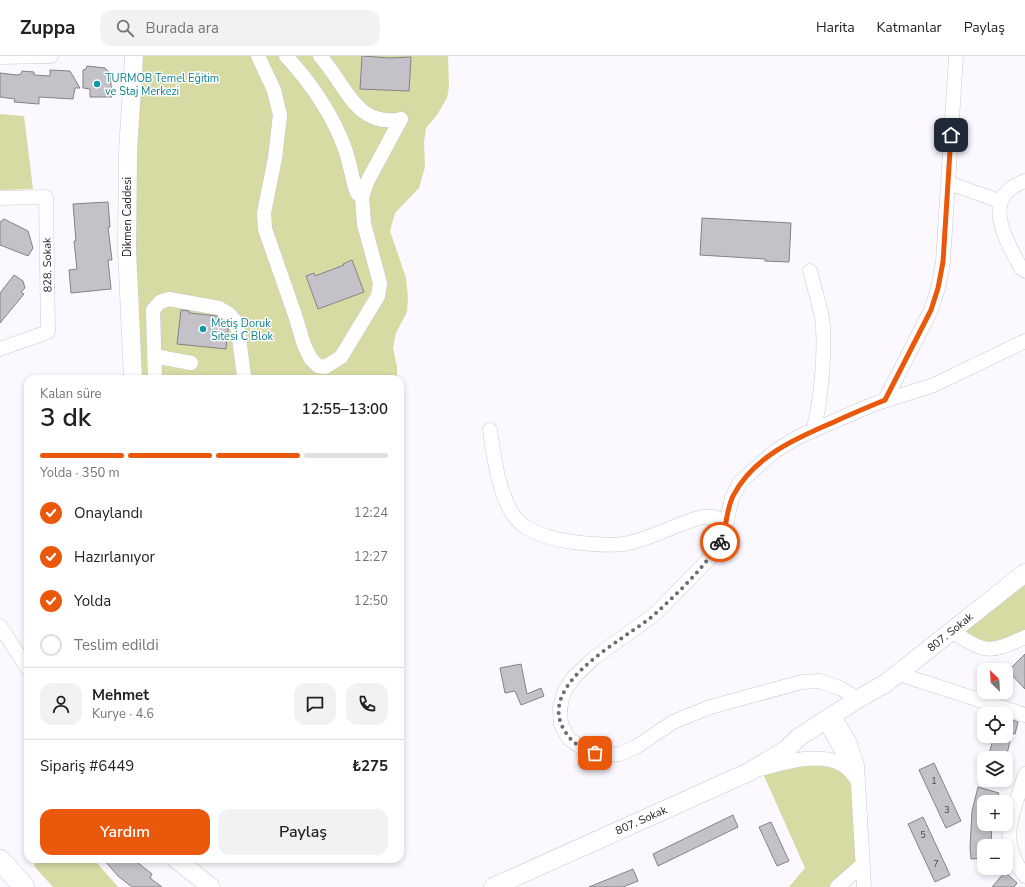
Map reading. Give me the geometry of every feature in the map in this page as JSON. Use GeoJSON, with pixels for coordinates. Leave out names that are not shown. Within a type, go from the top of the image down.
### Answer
{"type":"FeatureCollection","features":[{"type":"Feature","properties":{"kind":"highway"},"geometry":{"type":"LineString","coordinates":[[0,860],[23,883]]}},
{"type":"Feature","properties":{"kind":"main road","name":"Dikmen Caddesi"},"geometry":{"type":"LineString","coordinates":[[133,375],[127,250],[128,151],[134,56]]}},
{"type":"Feature","properties":{"kind":"main road","name":"807. Sokak"},"geometry":{"type":"LineString","coordinates":[[493,887],[749,772],[787,749],[805,745],[858,699],[875,691],[899,674],[1025,573]]}},
{"type":"Feature","properties":{"kind":"main road","name":"807. Sokak"},"geometry":{"type":"LineString","coordinates":[[831,722],[864,706],[875,691]]}},
{"type":"Feature","properties":{"kind":"main road"},"geometry":{"type":"LineString","coordinates":[[181,863],[211,887]]}},
{"type":"Feature","properties":{"kind":"street"},"geometry":{"type":"LineString","coordinates":[[0,57],[51,56]]}},
{"type":"Feature","properties":{"kind":"street"},"geometry":{"type":"LineString","coordinates":[[258,56],[274,90],[280,115],[275,158],[264,213],[265,229],[295,315],[304,346],[311,359],[318,366],[325,367],[333,364],[341,357],[378,296],[380,282],[364,224],[362,197],[367,182],[401,119],[379,120],[364,113],[320,56]]}},
{"type":"Feature","properties":{"kind":"street"},"geometry":{"type":"LineString","coordinates":[[286,56],[310,85],[334,122],[346,151],[356,191],[362,197]]}},
{"type":"Feature","properties":{"kind":"street"},"geometry":{"type":"LineString","coordinates":[[885,400],[931,310],[938,288],[943,262],[956,56]]}},
{"type":"Feature","properties":{"kind":"street"},"geometry":{"type":"LineString","coordinates":[[1025,181],[1014,184],[1005,192],[1000,201],[1000,216],[1005,235],[1021,268],[1025,272]]}},
{"type":"Feature","properties":{"kind":"street"},"geometry":{"type":"LineString","coordinates":[[948,183],[1000,201]]}},
{"type":"Feature","properties":{"kind":"street","name":"828. Sokak"},"geometry":{"type":"LineString","coordinates":[[0,198],[46,198],[48,332],[0,349]]}},
{"type":"Feature","properties":{"kind":"street"},"geometry":{"type":"LineString","coordinates":[[810,270],[822,319],[819,410],[813,430]]}},
{"type":"Feature","properties":{"kind":"street"},"geometry":{"type":"LineString","coordinates":[[155,375],[153,310],[160,302],[169,300],[219,308],[230,314],[237,325],[244,375]]}},
{"type":"Feature","properties":{"kind":"street"},"geometry":{"type":"LineString","coordinates":[[858,699],[840,688],[819,681],[802,682],[710,707],[673,722],[636,747],[620,754],[603,756],[587,751],[569,739],[561,724],[560,708],[564,692],[574,677],[594,658],[654,615],[684,587],[709,560],[723,538],[732,498],[740,482],[775,451],[800,436],[885,400],[934,386],[1025,341]]}},
{"type":"Feature","properties":{"kind":"street"},"geometry":{"type":"LineString","coordinates":[[154,356],[191,363]]}},
{"type":"Feature","properties":{"kind":"street"},"geometry":{"type":"LineString","coordinates":[[490,430],[495,462],[509,505],[516,517],[524,526],[544,535],[561,541],[592,545],[624,544],[702,517],[714,517],[727,522]]}},
{"type":"Feature","properties":{"kind":"street"},"geometry":{"type":"LineString","coordinates":[[0,626],[24,663]]}},
{"type":"Feature","properties":{"kind":"street"},"geometry":{"type":"LineString","coordinates":[[952,631],[977,647],[985,649],[1007,646],[1025,637]]}},
{"type":"Feature","properties":{"kind":"street"},"geometry":{"type":"LineString","coordinates":[[899,674],[1025,715]]}},
{"type":"Feature","properties":{"kind":"street"},"geometry":{"type":"LineString","coordinates":[[831,722],[857,780],[864,887]]}},
{"type":"Feature","properties":{"kind":"street"},"geometry":{"type":"LineString","coordinates":[[749,772],[798,761],[826,760],[842,765],[850,770],[857,780]]}},
{"type":"Feature","properties":{"kind":"street"},"geometry":{"type":"LineString","coordinates":[[1025,774],[1008,834],[1013,858],[1025,876]]}},
{"type":"Feature","properties":{"kind":"street"},"geometry":{"type":"LineString","coordinates":[[837,887],[862,865]]}},
{"type":"Feature","properties":{"kind":"green space"},"geometry":{"type":"Polygon","coordinates":[[[134,56],[448,56],[449,87],[447,98],[437,115],[426,128],[424,142],[425,167],[419,188],[395,213],[390,231],[406,278],[408,297],[407,312],[396,333],[393,348],[397,375],[133,375],[134,56]]]}},
{"type":"Feature","properties":{"kind":"green space"},"geometry":{"type":"Polygon","coordinates":[[[0,114],[24,116],[33,189],[0,190],[0,114]]]}},
{"type":"Feature","properties":{"kind":"green space"},"geometry":{"type":"Polygon","coordinates":[[[1025,573],[1025,637],[995,649],[952,631],[1025,573]]]}},
{"type":"Feature","properties":{"kind":"green space"},"geometry":{"type":"Polygon","coordinates":[[[798,761],[850,770],[862,865],[837,887],[789,887],[805,868],[761,769],[798,761]]]}},
{"type":"Feature","properties":{"kind":"green space"},"geometry":{"type":"Polygon","coordinates":[[[35,863],[97,863],[118,887],[53,887],[34,866],[35,863]]]}},
{"type":"Feature","properties":{"kind":"building"},"geometry":{"type":"Polygon","coordinates":[[[362,56],[390,58],[411,57],[409,91],[360,89],[362,56]]]}},
{"type":"Feature","properties":{"kind":"building","name":"TURMOB Temel Eğitim ve Staj Merkezi"},"geometry":{"type":"Polygon","coordinates":[[[87,66],[105,68],[110,73],[112,97],[90,97],[90,89],[83,88],[83,70],[86,69],[87,66]]]}},
{"type":"Feature","properties":{"kind":"building"},"geometry":{"type":"Polygon","coordinates":[[[50,70],[70,71],[80,88],[75,88],[73,99],[39,97],[39,104],[14,102],[15,99],[0,97],[0,73],[17,75],[21,74],[22,71],[34,72],[34,75],[50,76],[50,70]]]}},
{"type":"Feature","properties":{"kind":"building"},"geometry":{"type":"Polygon","coordinates":[[[108,202],[110,227],[108,227],[112,260],[108,260],[111,289],[71,293],[69,270],[77,269],[74,241],[76,241],[73,204],[108,202]]]}},
{"type":"Feature","properties":{"kind":"building"},"geometry":{"type":"Polygon","coordinates":[[[702,218],[791,223],[789,262],[700,255],[702,218]]]}},
{"type":"Feature","properties":{"kind":"building"},"geometry":{"type":"Polygon","coordinates":[[[4,219],[28,231],[33,248],[28,256],[0,245],[0,222],[4,219]]]}},
{"type":"Feature","properties":{"kind":"building"},"geometry":{"type":"Polygon","coordinates":[[[352,260],[364,292],[318,309],[306,276],[314,273],[315,276],[344,265],[343,264],[352,260]]]}},
{"type":"Feature","properties":{"kind":"building"},"geometry":{"type":"Polygon","coordinates":[[[14,275],[23,281],[25,288],[21,292],[24,294],[0,323],[0,293],[14,275]]]}},
{"type":"Feature","properties":{"kind":"building","name":"Metiş Doruk Sitesi C Blok"},"geometry":{"type":"Polygon","coordinates":[[[181,310],[189,311],[189,313],[217,316],[223,321],[228,328],[226,349],[177,344],[181,310]]]}},
{"type":"Feature","properties":{"kind":"building"},"geometry":{"type":"Polygon","coordinates":[[[1025,654],[1025,689],[1013,676],[1013,666],[1025,654]]]}},
{"type":"Feature","properties":{"kind":"building"},"geometry":{"type":"Polygon","coordinates":[[[521,664],[527,694],[541,688],[544,696],[521,705],[515,691],[505,693],[500,668],[521,664]]]}},
{"type":"Feature","properties":{"kind":"building"},"geometry":{"type":"Polygon","coordinates":[[[1013,720],[1018,722],[1015,734],[1013,733],[1013,720]]]}},
{"type":"Feature","properties":{"kind":"building"},"geometry":{"type":"Polygon","coordinates":[[[992,743],[1010,743],[1008,751],[990,751],[992,743]]]}},
{"type":"Feature","properties":{"kind":"building"},"geometry":{"type":"Polygon","coordinates":[[[934,763],[961,821],[946,828],[919,770],[934,763]]]}},
{"type":"Feature","properties":{"kind":"building"},"geometry":{"type":"Polygon","coordinates":[[[978,787],[999,793],[998,795],[977,795],[977,831],[992,831],[991,839],[977,839],[977,859],[971,859],[970,848],[972,811],[978,787]]]}},
{"type":"Feature","properties":{"kind":"building"},"geometry":{"type":"Polygon","coordinates":[[[733,815],[738,827],[658,866],[653,854],[733,815]]]}},
{"type":"Feature","properties":{"kind":"building"},"geometry":{"type":"Polygon","coordinates":[[[923,817],[950,875],[935,882],[908,824],[923,817]]]}},
{"type":"Feature","properties":{"kind":"building"},"geometry":{"type":"Polygon","coordinates":[[[771,822],[789,861],[777,866],[759,827],[771,822]]]}},
{"type":"Feature","properties":{"kind":"building"},"geometry":{"type":"Polygon","coordinates":[[[107,863],[138,863],[152,874],[150,878],[162,887],[132,887],[118,876],[107,863]]]}},
{"type":"Feature","properties":{"kind":"building"},"geometry":{"type":"Polygon","coordinates":[[[633,869],[638,881],[623,887],[589,887],[633,869]]]}},
{"type":"Feature","properties":{"kind":"building"},"geometry":{"type":"Polygon","coordinates":[[[1002,875],[1008,875],[1017,883],[1014,887],[992,887],[1002,875]]]}},
{"type":"Feature","properties":{"kind":"way so far"},"geometry":{"type":"LineString","coordinates":[[595,753],[587,751],[569,739],[561,724],[560,708],[564,692],[574,677],[594,658],[627,636],[654,615],[684,587],[709,560],[720,542]]}},
{"type":"Feature","properties":{"kind":"place","name":"TURMOB Temel Eğitim ve Staj Merkezi"},"geometry":{"type":"Point","coordinates":[97,84]}},
{"type":"Feature","properties":{"kind":"place","name":"Metiş Doruk Sitesi C Blok"},"geometry":{"type":"Point","coordinates":[203,329]}},
{"type":"Feature","properties":{"kind":"route"},"geometry":{"type":"LineString","coordinates":[[720,542],[723,538],[732,498],[740,482],[756,467],[775,451],[800,436],[885,400],[931,310],[938,288],[943,262],[951,135]]}}]}
